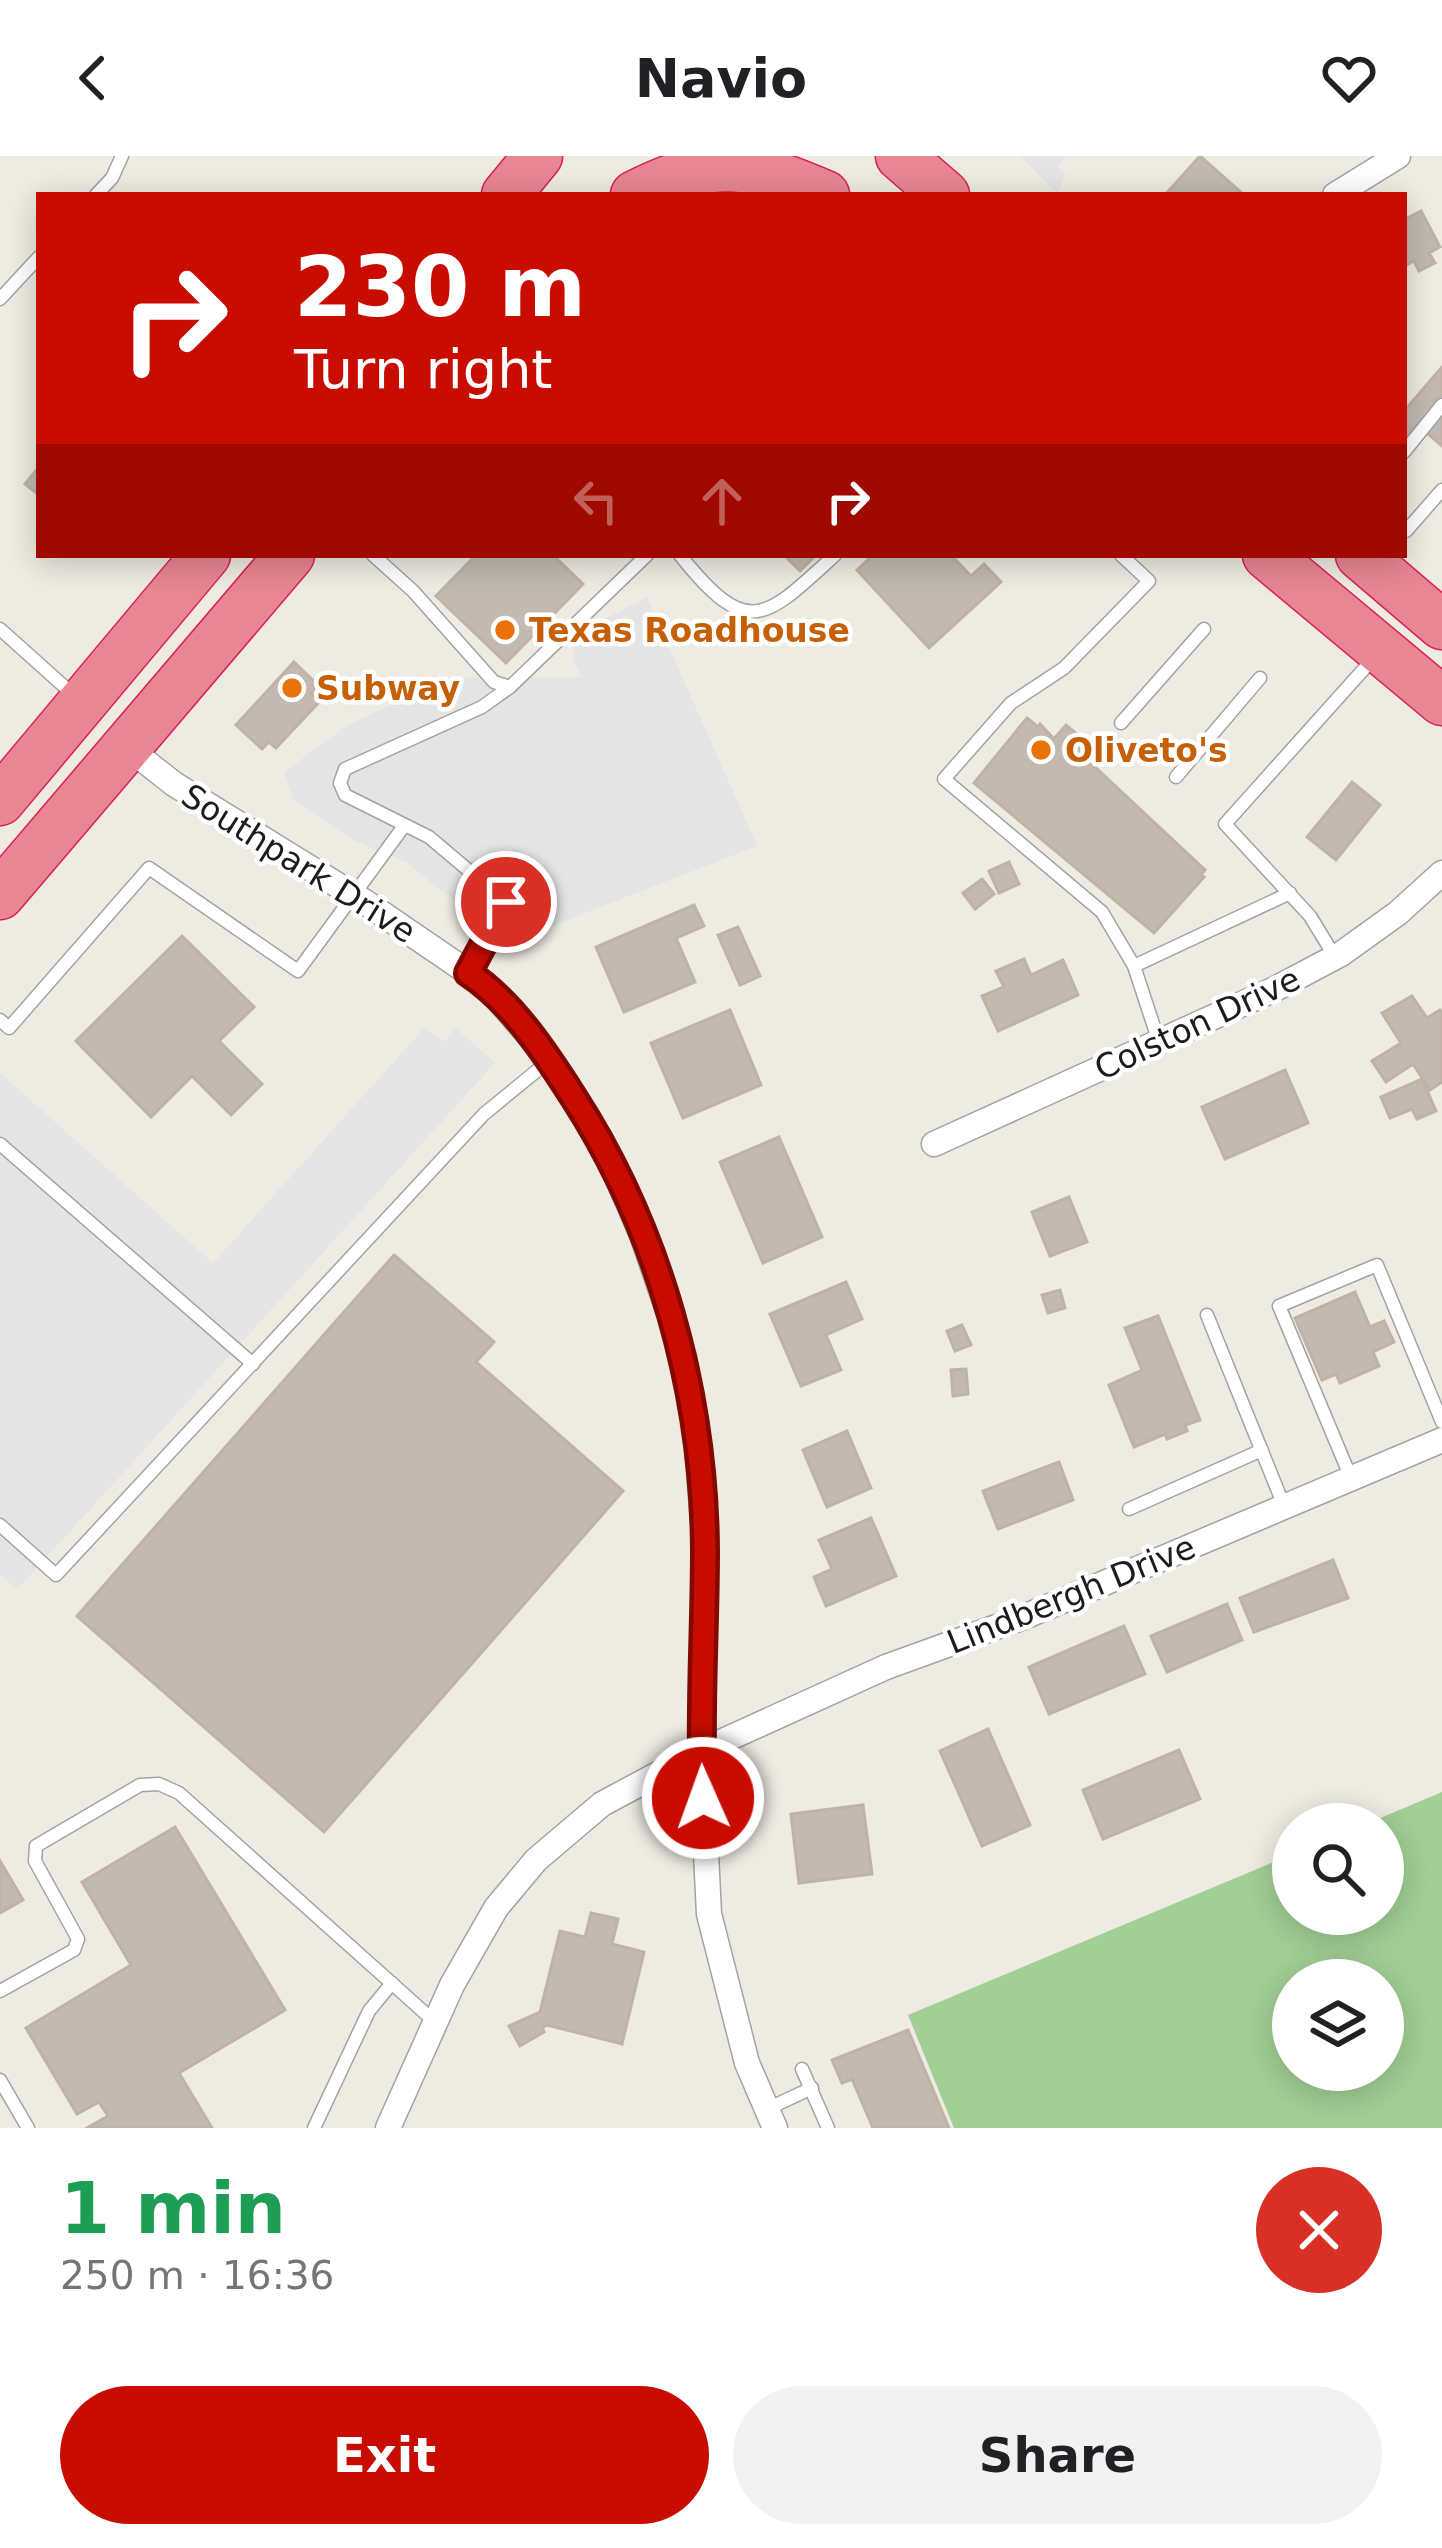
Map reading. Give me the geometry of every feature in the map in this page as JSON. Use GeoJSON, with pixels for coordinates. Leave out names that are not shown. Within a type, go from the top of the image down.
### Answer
{"type":"FeatureCollection","features":[{"type":"Feature","properties":{"kind":"highway"},"geometry":{"type":"LineString","coordinates":[[603,192],[633,156]]}},
{"type":"Feature","properties":{"kind":"highway"},"geometry":{"type":"LineString","coordinates":[[786,156],[826,192]]}},
{"type":"Feature","properties":{"kind":"highway"},"geometry":{"type":"LineString","coordinates":[[904,158],[942,192]]}},
{"type":"Feature","properties":{"kind":"highway"},"geometry":{"type":"LineString","coordinates":[[639,192],[674,173],[706,164],[762,170],[821,192]]}},
{"type":"Feature","properties":{"kind":"highway"},"geometry":{"type":"LineString","coordinates":[[0,801],[203,558]]}},
{"type":"Feature","properties":{"kind":"highway"},"geometry":{"type":"LineString","coordinates":[[0,895],[287,558]]}},
{"type":"Feature","properties":{"kind":"highway"},"geometry":{"type":"LineString","coordinates":[[1271,558],[1442,701]]}},
{"type":"Feature","properties":{"kind":"highway"},"geometry":{"type":"LineString","coordinates":[[1364,558],[1442,625]]}},
{"type":"Feature","properties":{"kind":"street"},"geometry":{"type":"LineString","coordinates":[[1340,192],[1398,156]]}},
{"type":"Feature","properties":{"kind":"street","name":"Southpark Drive"},"geometry":{"type":"LineString","coordinates":[[127,747],[174,784],[354,894],[485,984],[550,1060],[601,1140],[642,1235],[684,1357],[705,1545],[701,1751],[709,1914],[746,2063],[771,2118]]}},
{"type":"Feature","properties":{"kind":"street","name":"Colston Drive"},"geometry":{"type":"LineString","coordinates":[[934,1144],[1335,957],[1398,913],[1442,873]]}},
{"type":"Feature","properties":{"kind":"street","name":"Lindbergh Drive"},"geometry":{"type":"LineString","coordinates":[[388,2128],[480,1932],[536,1860],[602,1804],[701,1751],[886,1667],[1024,1617],[1442,1440]]}},
{"type":"Feature","properties":{"kind":"lane"},"geometry":{"type":"LineString","coordinates":[[99,192],[122,156]]}},
{"type":"Feature","properties":{"kind":"lane"},"geometry":{"type":"LineString","coordinates":[[0,299],[36,260]]}},
{"type":"Feature","properties":{"kind":"lane"},"geometry":{"type":"LineString","coordinates":[[1407,448],[1442,405]]}},
{"type":"Feature","properties":{"kind":"lane"},"geometry":{"type":"LineString","coordinates":[[1407,530],[1442,490]]}},
{"type":"Feature","properties":{"kind":"lane"},"geometry":{"type":"LineString","coordinates":[[376,558],[494,682],[510,687]]}},
{"type":"Feature","properties":{"kind":"lane"},"geometry":{"type":"LineString","coordinates":[[468,973],[506,902],[429,837],[345,795],[340,783],[345,769],[482,707],[510,687],[644,558]]}},
{"type":"Feature","properties":{"kind":"lane"},"geometry":{"type":"LineString","coordinates":[[682,558],[736,611],[757,612],[782,603],[832,558]]}},
{"type":"Feature","properties":{"kind":"lane"},"geometry":{"type":"LineString","coordinates":[[1123,558],[1149,580],[1064,668],[1011,704],[944,779],[1102,912],[1134,966],[1159,1042]]}},
{"type":"Feature","properties":{"kind":"lane"},"geometry":{"type":"LineString","coordinates":[[0,629],[82,703]]}},
{"type":"Feature","properties":{"kind":"lane"},"geometry":{"type":"LineString","coordinates":[[1121,723],[1204,629]]}},
{"type":"Feature","properties":{"kind":"lane"},"geometry":{"type":"LineString","coordinates":[[1335,957],[1310,916],[1225,824],[1381,650]]}},
{"type":"Feature","properties":{"kind":"lane"},"geometry":{"type":"LineString","coordinates":[[1176,777],[1260,678]]}},
{"type":"Feature","properties":{"kind":"lane"},"geometry":{"type":"LineString","coordinates":[[0,1020],[9,1028],[149,868],[298,971],[404,826]]}},
{"type":"Feature","properties":{"kind":"lane"},"geometry":{"type":"LineString","coordinates":[[1134,966],[1290,893]]}},
{"type":"Feature","properties":{"kind":"lane"},"geometry":{"type":"LineString","coordinates":[[0,1525],[56,1576],[484,1114],[550,1060]]}},
{"type":"Feature","properties":{"kind":"lane"},"geometry":{"type":"LineString","coordinates":[[0,1144],[253,1364]]}},
{"type":"Feature","properties":{"kind":"lane"},"geometry":{"type":"LineString","coordinates":[[1351,1479],[1279,1306],[1377,1265],[1442,1422]]}},
{"type":"Feature","properties":{"kind":"lane"},"geometry":{"type":"LineString","coordinates":[[1207,1315],[1285,1507]]}},
{"type":"Feature","properties":{"kind":"lane"},"geometry":{"type":"LineString","coordinates":[[1129,1509],[1262,1450]]}},
{"type":"Feature","properties":{"kind":"lane"},"geometry":{"type":"LineString","coordinates":[[0,1991],[74,1950],[77,1939],[35,1861],[35,1846],[140,1785],[160,1784],[179,1793],[435,2022]]}},
{"type":"Feature","properties":{"kind":"lane"},"geometry":{"type":"LineString","coordinates":[[314,2128],[369,2012],[392,1983]]}},
{"type":"Feature","properties":{"kind":"lane"},"geometry":{"type":"LineString","coordinates":[[802,2069],[828,2128]]}},
{"type":"Feature","properties":{"kind":"lane"},"geometry":{"type":"LineString","coordinates":[[0,2080],[28,2128]]}},
{"type":"Feature","properties":{"kind":"lane"},"geometry":{"type":"LineString","coordinates":[[771,2118],[812,2088]]}},
{"type":"Feature","properties":{"kind":"green space"},"geometry":{"type":"Polygon","coordinates":[[[1442,1792],[1442,2128],[954,2128],[908,2015],[1272,1863],[1272,1935],[1404,1935],[1404,1808],[1442,1792]]]}},
{"type":"Feature","properties":{"kind":"shaded area"},"geometry":{"type":"Polygon","coordinates":[[[1021,156],[1065,156],[1058,166],[1065,174],[1055,192],[1021,156]]]}},
{"type":"Feature","properties":{"kind":"shaded area"},"geometry":{"type":"Polygon","coordinates":[[[647,597],[757,846],[547,928],[466,911],[406,862],[355,841],[294,800],[284,772],[348,725],[449,678],[581,677],[573,658],[576,634],[647,597]]]}},
{"type":"Feature","properties":{"kind":"shaded area"},"geometry":{"type":"Polygon","coordinates":[[[425,1027],[445,1042],[456,1028],[495,1063],[17,1590],[0,1574],[0,1073],[213,1263],[425,1027]]]}},
{"type":"Feature","properties":{"kind":"building"},"geometry":{"type":"Polygon","coordinates":[[[1200,156],[1241,192],[1168,192],[1200,156]]]}},
{"type":"Feature","properties":{"kind":"building"},"geometry":{"type":"Polygon","coordinates":[[[1421,211],[1440,247],[1429,253],[1435,263],[1419,271],[1414,261],[1407,264],[1407,218],[1421,211]]]}},
{"type":"Feature","properties":{"kind":"building"},"geometry":{"type":"Polygon","coordinates":[[[1442,367],[1442,395],[1437,400],[1442,405],[1442,446],[1417,424],[1407,436],[1407,408],[1442,367]]]}},
{"type":"Feature","properties":{"kind":"building"},"geometry":{"type":"Polygon","coordinates":[[[36,471],[36,493],[25,484],[36,471]]]}},
{"type":"Feature","properties":{"kind":"building","name":"Texas Roadhouse"},"geometry":{"type":"Polygon","coordinates":[[[473,558],[556,558],[583,584],[506,663],[436,596],[473,558]]]}},
{"type":"Feature","properties":{"kind":"building"},"geometry":{"type":"Polygon","coordinates":[[[787,558],[813,558],[800,571],[787,558]]]}},
{"type":"Feature","properties":{"kind":"building"},"geometry":{"type":"Polygon","coordinates":[[[870,558],[954,558],[971,576],[984,564],[1001,582],[929,648],[857,570],[870,558]]]}},
{"type":"Feature","properties":{"kind":"building"},"geometry":{"type":"Polygon","coordinates":[[[294,662],[318,685],[311,693],[320,701],[276,748],[269,742],[262,749],[236,725],[294,662]]]}},
{"type":"Feature","properties":{"kind":"building"},"geometry":{"type":"Polygon","coordinates":[[[1027,718],[1054,739],[1066,725],[1089,744],[1081,754],[1205,870],[1204,877],[1154,933],[974,783],[1027,718]]]}},
{"type":"Feature","properties":{"kind":"building"},"geometry":{"type":"Polygon","coordinates":[[[1352,782],[1380,805],[1336,860],[1307,837],[1352,782]]]}},
{"type":"Feature","properties":{"kind":"building"},"geometry":{"type":"Polygon","coordinates":[[[1009,862],[1019,884],[999,893],[989,871],[1009,862]]]}},
{"type":"Feature","properties":{"kind":"building"},"geometry":{"type":"Polygon","coordinates":[[[982,879],[994,894],[975,909],[963,893],[982,879]]]}},
{"type":"Feature","properties":{"kind":"building"},"geometry":{"type":"Polygon","coordinates":[[[694,905],[704,926],[676,938],[695,982],[624,1012],[596,947],[694,905]]]}},
{"type":"Feature","properties":{"kind":"building"},"geometry":{"type":"Polygon","coordinates":[[[738,927],[760,976],[740,985],[718,935],[738,927]]]}},
{"type":"Feature","properties":{"kind":"building"},"geometry":{"type":"Polygon","coordinates":[[[182,936],[254,1007],[219,1041],[262,1084],[231,1115],[192,1076],[151,1117],[76,1041],[182,936]]]}},
{"type":"Feature","properties":{"kind":"building"},"geometry":{"type":"Polygon","coordinates":[[[1024,959],[1031,975],[1063,960],[1078,995],[998,1031],[982,996],[1004,987],[996,971],[1024,959]]]}},
{"type":"Feature","properties":{"kind":"building"},"geometry":{"type":"Polygon","coordinates":[[[1412,996],[1427,1018],[1440,1010],[1442,1014],[1442,1082],[1430,1090],[1413,1064],[1386,1082],[1372,1061],[1401,1043],[1382,1013],[1412,996]]]}},
{"type":"Feature","properties":{"kind":"building"},"geometry":{"type":"Polygon","coordinates":[[[730,1010],[761,1085],[683,1118],[651,1043],[730,1010]]]}},
{"type":"Feature","properties":{"kind":"building"},"geometry":{"type":"Polygon","coordinates":[[[1285,1070],[1308,1123],[1225,1159],[1202,1107],[1285,1070]]]}},
{"type":"Feature","properties":{"kind":"building"},"geometry":{"type":"Polygon","coordinates":[[[1422,1079],[1436,1111],[1417,1119],[1412,1109],[1390,1118],[1381,1097],[1422,1079]]]}},
{"type":"Feature","properties":{"kind":"building"},"geometry":{"type":"Polygon","coordinates":[[[779,1137],[822,1237],[763,1263],[720,1162],[779,1137]]]}},
{"type":"Feature","properties":{"kind":"building"},"geometry":{"type":"Polygon","coordinates":[[[1069,1197],[1087,1242],[1050,1256],[1032,1212],[1069,1197]]]}},
{"type":"Feature","properties":{"kind":"building"},"geometry":{"type":"Polygon","coordinates":[[[394,1255],[494,1342],[476,1362],[623,1491],[324,1832],[77,1616],[394,1255]]]}},
{"type":"Feature","properties":{"kind":"building"},"geometry":{"type":"Polygon","coordinates":[[[846,1282],[862,1319],[826,1335],[841,1370],[801,1386],[770,1314],[846,1282]]]}},
{"type":"Feature","properties":{"kind":"building"},"geometry":{"type":"Polygon","coordinates":[[[1060,1290],[1065,1308],[1048,1313],[1042,1295],[1060,1290]]]}},
{"type":"Feature","properties":{"kind":"building"},"geometry":{"type":"Polygon","coordinates":[[[1355,1292],[1370,1327],[1384,1321],[1394,1342],[1373,1352],[1379,1366],[1340,1383],[1336,1374],[1322,1380],[1295,1318],[1355,1292]]]}},
{"type":"Feature","properties":{"kind":"building"},"geometry":{"type":"Polygon","coordinates":[[[1158,1316],[1200,1420],[1185,1425],[1187,1431],[1134,1447],[1109,1385],[1142,1370],[1125,1328],[1158,1316]]]}},
{"type":"Feature","properties":{"kind":"building"},"geometry":{"type":"Polygon","coordinates":[[[962,1325],[971,1345],[955,1351],[947,1331],[962,1325]]]}},
{"type":"Feature","properties":{"kind":"building"},"geometry":{"type":"Polygon","coordinates":[[[966,1369],[968,1394],[953,1396],[951,1370],[966,1369]]]}},
{"type":"Feature","properties":{"kind":"building"},"geometry":{"type":"Polygon","coordinates":[[[847,1431],[871,1488],[827,1507],[803,1450],[847,1431]]]}},
{"type":"Feature","properties":{"kind":"building"},"geometry":{"type":"Polygon","coordinates":[[[1059,1462],[1073,1500],[998,1529],[983,1491],[1059,1462]]]}},
{"type":"Feature","properties":{"kind":"building"},"geometry":{"type":"Polygon","coordinates":[[[871,1518],[896,1576],[826,1606],[814,1577],[832,1569],[819,1540],[871,1518]]]}},
{"type":"Feature","properties":{"kind":"building"},"geometry":{"type":"Polygon","coordinates":[[[1333,1560],[1348,1598],[1254,1632],[1240,1598],[1333,1560]]]}},
{"type":"Feature","properties":{"kind":"building"},"geometry":{"type":"Polygon","coordinates":[[[1227,1604],[1242,1640],[1167,1672],[1151,1636],[1227,1604]]]}},
{"type":"Feature","properties":{"kind":"building"},"geometry":{"type":"Polygon","coordinates":[[[1124,1626],[1145,1674],[1049,1714],[1029,1667],[1124,1626]]]}},
{"type":"Feature","properties":{"kind":"building"},"geometry":{"type":"Polygon","coordinates":[[[988,1729],[1030,1825],[982,1846],[940,1751],[988,1729]]]}},
{"type":"Feature","properties":{"kind":"building"},"geometry":{"type":"Polygon","coordinates":[[[1179,1750],[1200,1799],[1103,1839],[1083,1790],[1179,1750]]]}},
{"type":"Feature","properties":{"kind":"building"},"geometry":{"type":"Polygon","coordinates":[[[863,1805],[872,1874],[799,1883],[791,1814],[863,1805]]]}},
{"type":"Feature","properties":{"kind":"building"},"geometry":{"type":"Polygon","coordinates":[[[175,1827],[285,2010],[179,2073],[212,2128],[87,2128],[108,2116],[99,2102],[77,2114],[26,2028],[131,1965],[82,1882],[175,1827]]]}},
{"type":"Feature","properties":{"kind":"building"},"geometry":{"type":"Polygon","coordinates":[[[0,1861],[23,1900],[0,1913],[0,1861]]]}},
{"type":"Feature","properties":{"kind":"building"},"geometry":{"type":"Polygon","coordinates":[[[591,1913],[618,1919],[612,1944],[644,1952],[622,2044],[547,2025],[544,2032],[520,2046],[509,2026],[540,2012],[560,1931],[585,1937],[591,1913]]]}},
{"type":"Feature","properties":{"kind":"building"},"geometry":{"type":"Polygon","coordinates":[[[908,2030],[949,2128],[873,2128],[852,2079],[842,2083],[832,2060],[908,2030]]]}},
{"type":"Feature","properties":{"kind":"place","name":"Texas Roadhouse"},"geometry":{"type":"Point","coordinates":[505,630]}},
{"type":"Feature","properties":{"kind":"place","name":"Subway"},"geometry":{"type":"Point","coordinates":[292,688]}},
{"type":"Feature","properties":{"kind":"place","name":"Oliveto's"},"geometry":{"type":"Point","coordinates":[1041,750]}},
{"type":"Feature","properties":{"kind":"route"},"geometry":{"type":"LineString","coordinates":[[506,902],[468,973],[485,984],[550,1060],[601,1140],[642,1235],[684,1357],[705,1545],[703,1798]]}}]}
